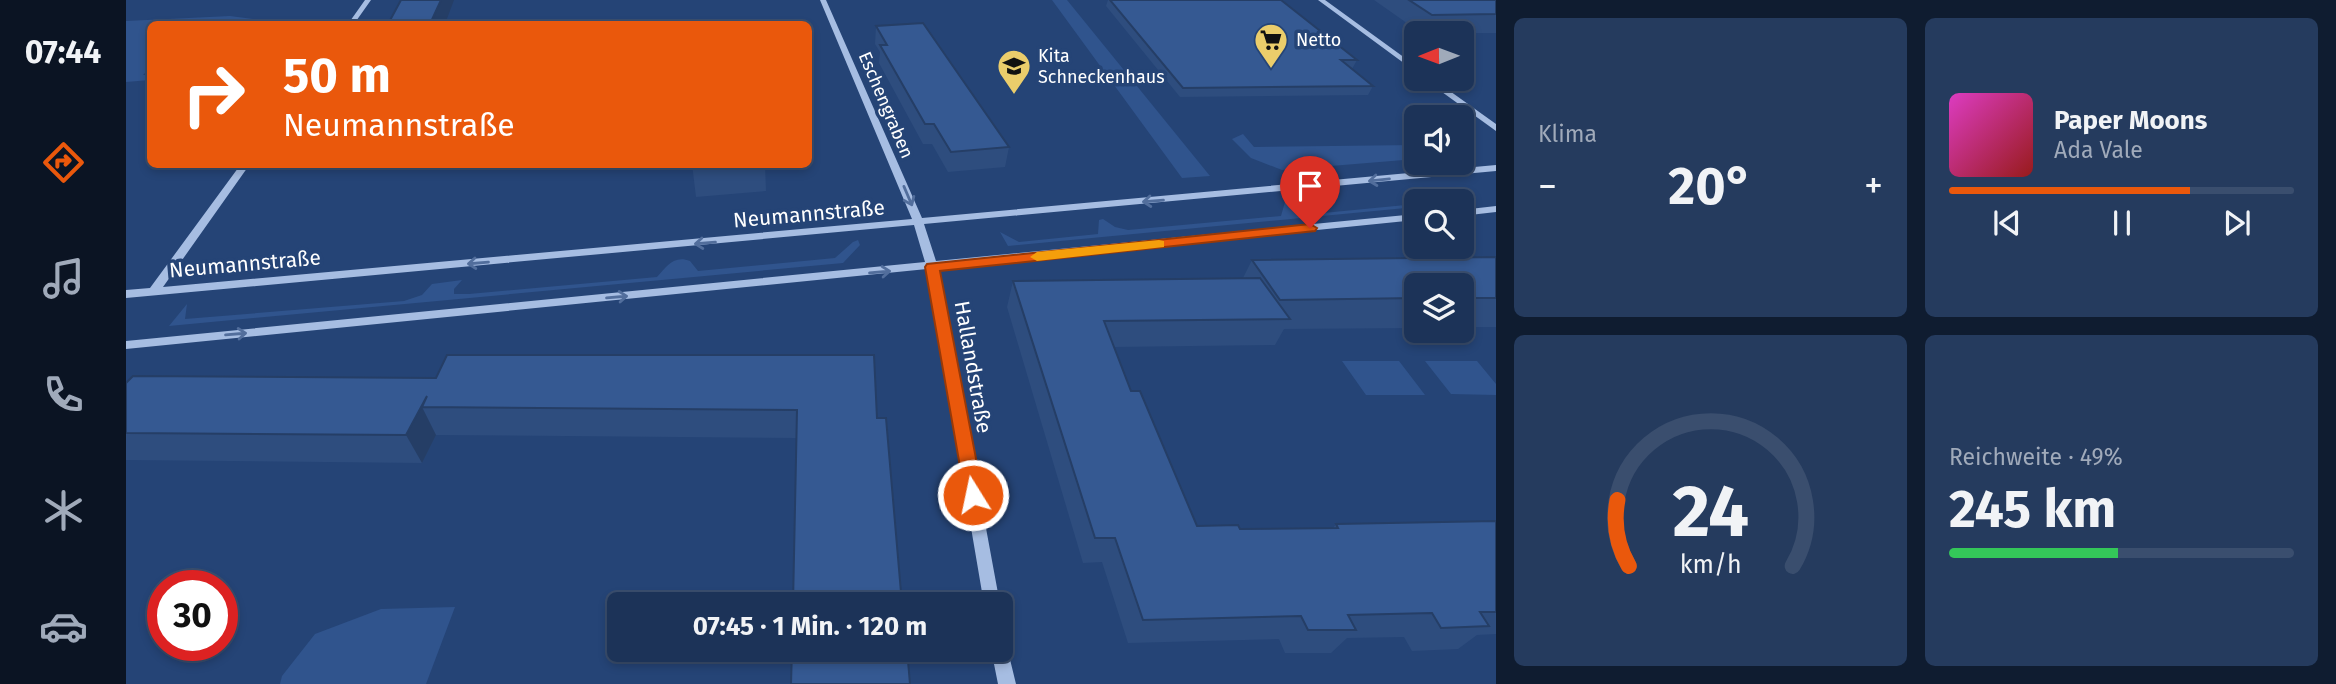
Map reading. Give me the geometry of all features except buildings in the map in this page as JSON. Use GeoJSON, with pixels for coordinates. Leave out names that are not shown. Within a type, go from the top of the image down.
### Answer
{"type":"FeatureCollection","features":[{"type":"Feature","properties":{"kind":"street"},"geometry":{"type":"LineString","coordinates":[[353,21],[368,0]]}},
{"type":"Feature","properties":{"kind":"street","name":"Eschengraben"},"geometry":{"type":"LineString","coordinates":[[823,0],[919,223]]}},
{"type":"Feature","properties":{"kind":"street"},"geometry":{"type":"LineString","coordinates":[[1321,0],[1404,60]]}},
{"type":"Feature","properties":{"kind":"street"},"geometry":{"type":"LineString","coordinates":[[1445,91],[1496,128]]}},
{"type":"Feature","properties":{"kind":"street"},"geometry":{"type":"LineString","coordinates":[[153,290],[243,168]]}},
{"type":"Feature","properties":{"kind":"street","name":"Neumannstraße"},"geometry":{"type":"LineString","coordinates":[[126,295],[153,290],[919,223],[1496,168]]}},
{"type":"Feature","properties":{"kind":"street"},"geometry":{"type":"LineString","coordinates":[[1474,212],[1496,209]]}},
{"type":"Feature","properties":{"kind":"street"},"geometry":{"type":"LineString","coordinates":[[126,345],[1404,219]]}},
{"type":"Feature","properties":{"kind":"street","name":"Hallandstraße"},"geometry":{"type":"LineString","coordinates":[[919,223],[932,267],[990,592]]}},
{"type":"Feature","properties":{"kind":"street"},"geometry":{"type":"LineString","coordinates":[[1002,662],[1006,684]]}},
{"type":"Feature","properties":{"kind":"shaded area"},"geometry":{"type":"Polygon","coordinates":[[[1052,0],[1067,0],[1210,176],[1182,178],[1052,0]]]}},
{"type":"Feature","properties":{"kind":"shaded area"},"geometry":{"type":"Polygon","coordinates":[[[230,16],[258,21],[147,21],[147,71],[143,75],[147,75],[147,80],[126,82],[126,21],[230,16]]]}},
{"type":"Feature","properties":{"kind":"shaded area"},"geometry":{"type":"Polygon","coordinates":[[[1243,134],[1254,147],[1404,145],[1404,160],[1282,170],[1251,158],[1232,139],[1243,134]]]}},
{"type":"Feature","properties":{"kind":"shaded area"},"geometry":{"type":"Polygon","coordinates":[[[1291,200],[1323,213],[1404,205],[1404,208],[1008,246],[1000,232],[1019,242],[1098,234],[1099,220],[1103,219],[1115,227],[1128,230],[1281,216],[1285,202],[1291,200]]]}},
{"type":"Feature","properties":{"kind":"shaded area"},"geometry":{"type":"Polygon","coordinates":[[[858,240],[860,245],[843,263],[169,326],[187,304],[185,319],[404,301],[422,295],[432,284],[462,280],[454,289],[454,294],[657,277],[671,263],[680,259],[690,261],[698,271],[835,258],[858,240]]]}},
{"type":"Feature","properties":{"kind":"shaded area"},"geometry":{"type":"Polygon","coordinates":[[[1342,361],[1399,361],[1425,395],[1366,395],[1342,361]]]}},
{"type":"Feature","properties":{"kind":"shaded area"},"geometry":{"type":"Polygon","coordinates":[[[1425,361],[1477,361],[1496,384],[1496,395],[1451,394],[1425,361]]]}},
{"type":"Feature","properties":{"kind":"shaded area"},"geometry":{"type":"Polygon","coordinates":[[[455,607],[426,684],[280,684],[282,676],[315,634],[381,609],[455,607]]]}},
{"type":"Feature","properties":{"kind":"slow traffic"},"geometry":{"type":"LineString","coordinates":[[1037,257],[1159,244]]}},
{"type":"Feature","properties":{"kind":"place","name":"Netto"},"geometry":{"type":"Point","coordinates":[1271,70]}},
{"type":"Feature","properties":{"kind":"place","name":"Kita Schneckenhaus"},"geometry":{"type":"Point","coordinates":[1014,96]}},
{"type":"Feature","properties":{"kind":"route"},"geometry":{"type":"LineString","coordinates":[[973,495],[932,267],[1310,228]]}}]}
